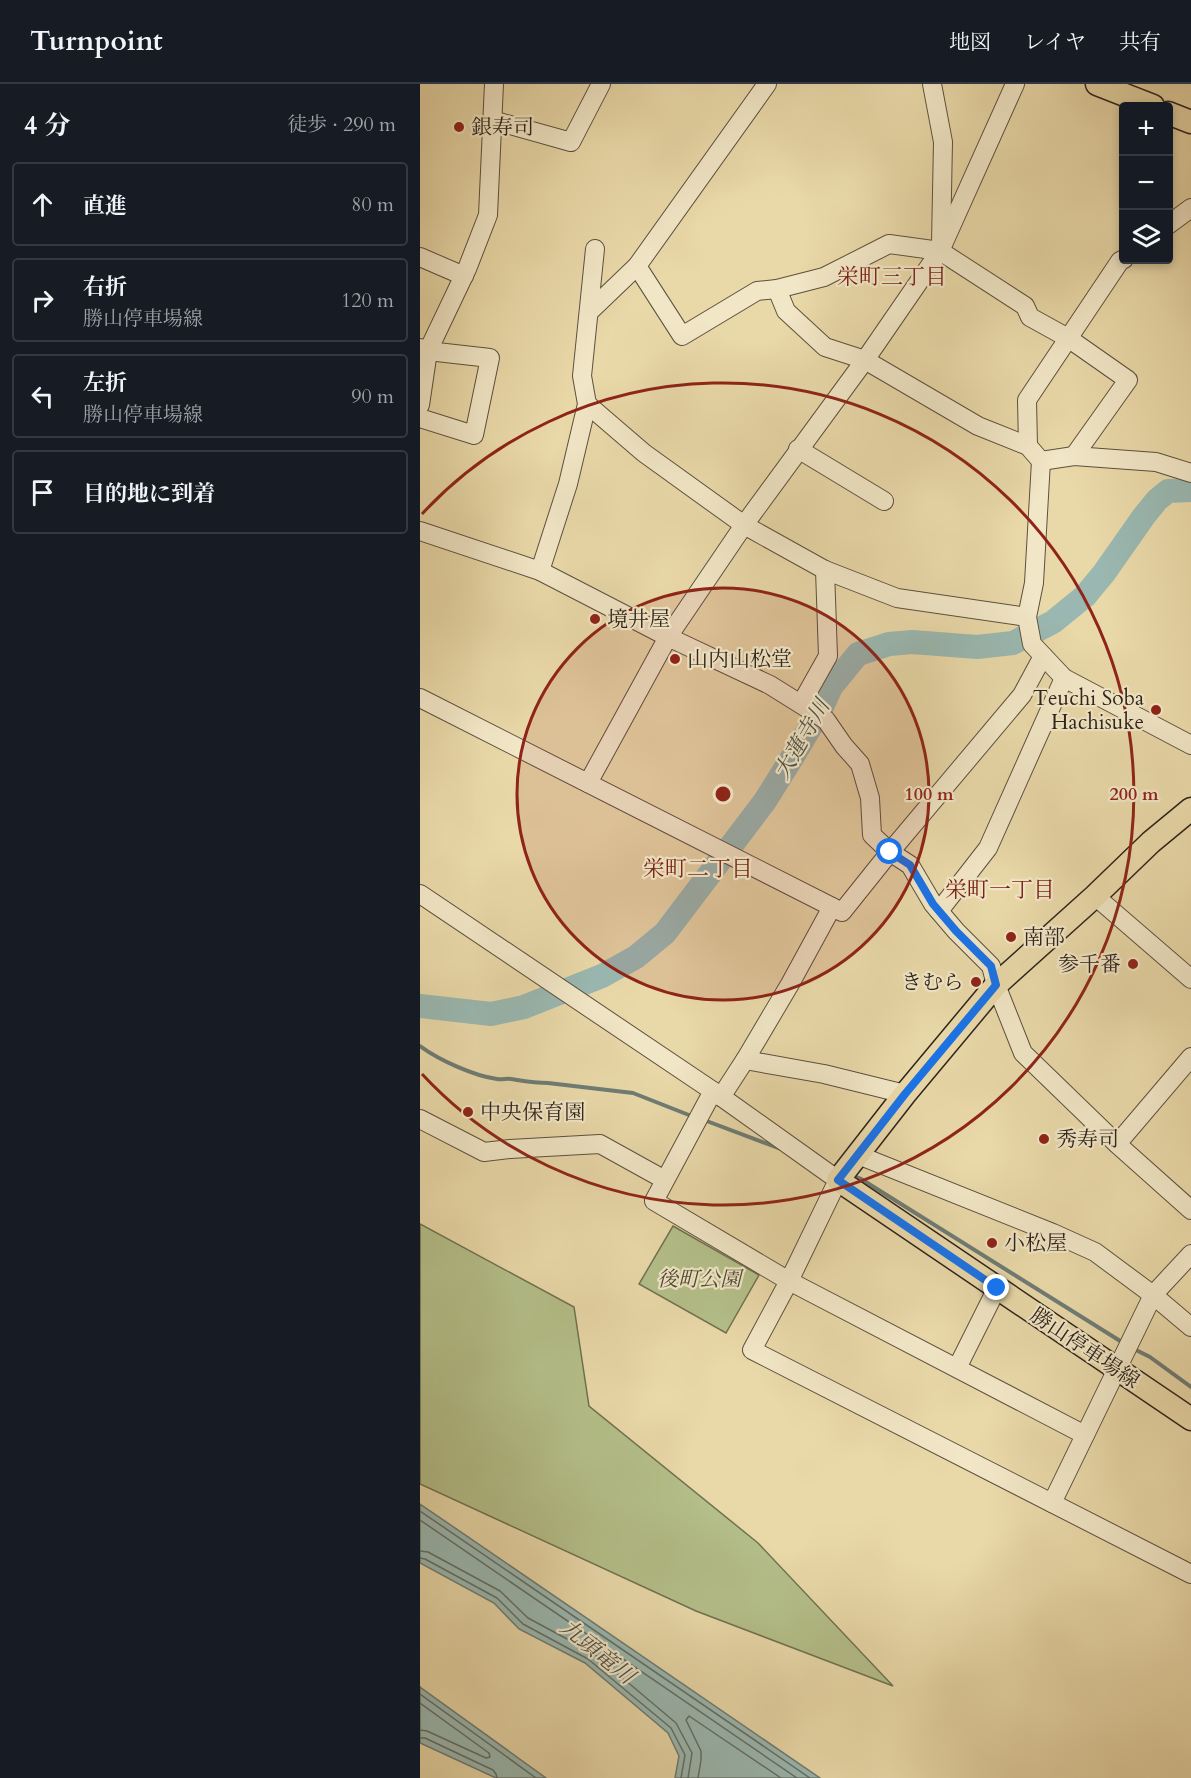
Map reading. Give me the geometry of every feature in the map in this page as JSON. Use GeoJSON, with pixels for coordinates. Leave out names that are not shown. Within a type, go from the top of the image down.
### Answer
{"type":"FeatureCollection","features":[{"type":"Feature","properties":{"kind":"main road"},"geometry":{"type":"LineString","coordinates":[[1097,84],[1143,102]]}},
{"type":"Feature","properties":{"kind":"main road"},"geometry":{"type":"LineString","coordinates":[[1173,115],[1191,122]]}},
{"type":"Feature","properties":{"kind":"main road"},"geometry":{"type":"LineString","coordinates":[[838,1180],[905,1094],[996,985],[1151,842],[1191,809]]}},
{"type":"Feature","properties":{"kind":"main road","name":"勝山停車場線"},"geometry":{"type":"LineString","coordinates":[[838,1180],[1191,1419]]}},
{"type":"Feature","properties":{"kind":"street"},"geometry":{"type":"LineString","coordinates":[[420,405],[424,350],[464,276],[488,214],[494,84]]}},
{"type":"Feature","properties":{"kind":"street"},"geometry":{"type":"LineString","coordinates":[[492,120],[571,142],[601,84]]}},
{"type":"Feature","properties":{"kind":"street"},"geometry":{"type":"LineString","coordinates":[[589,312],[637,266],[767,84]]}},
{"type":"Feature","properties":{"kind":"street"},"geometry":{"type":"LineString","coordinates":[[932,84],[943,142],[940,251]]}},
{"type":"Feature","properties":{"kind":"street"},"geometry":{"type":"LineString","coordinates":[[588,783],[668,637],[744,525],[865,360],[940,251],[1015,84]]}},
{"type":"Feature","properties":{"kind":"street"},"geometry":{"type":"LineString","coordinates":[[1173,221],[1191,208]]}},
{"type":"Feature","properties":{"kind":"street"},"geometry":{"type":"LineString","coordinates":[[637,266],[682,336],[757,291],[777,289],[824,277],[890,244],[940,251],[1025,306],[1030,317],[1068,338],[1128,380],[1074,456]]}},
{"type":"Feature","properties":{"kind":"street"},"geometry":{"type":"LineString","coordinates":[[540,571],[568,484],[587,404],[582,376],[595,249]]}},
{"type":"Feature","properties":{"kind":"street"},"geometry":{"type":"LineString","coordinates":[[420,256],[464,276]]}},
{"type":"Feature","properties":{"kind":"street"},"geometry":{"type":"LineString","coordinates":[[1028,446],[1027,400],[1120,264]]}},
{"type":"Feature","properties":{"kind":"street"},"geometry":{"type":"LineString","coordinates":[[777,289],[786,311],[825,347],[865,360],[978,426],[1028,446],[1041,461],[1034,583],[1027,617],[1032,644],[1064,678],[1191,745]]}},
{"type":"Feature","properties":{"kind":"street"},"geometry":{"type":"LineString","coordinates":[[420,418],[474,435],[490,358],[424,350]]}},
{"type":"Feature","properties":{"kind":"street"},"geometry":{"type":"LineString","coordinates":[[587,404],[644,453],[744,525],[825,570],[897,598],[1027,617]]}},
{"type":"Feature","properties":{"kind":"street"},"geometry":{"type":"LineString","coordinates":[[798,449],[884,501]]}},
{"type":"Feature","properties":{"kind":"street"},"geometry":{"type":"LineString","coordinates":[[1041,461],[1074,456],[1156,462],[1191,473]]}},
{"type":"Feature","properties":{"kind":"street"},"geometry":{"type":"LineString","coordinates":[[420,531],[540,571],[668,637],[770,685],[825,720],[860,764],[870,798],[872,836],[910,865],[933,904],[991,966],[996,985],[1023,1053],[1117,1144],[1191,1210]]}},
{"type":"Feature","properties":{"kind":"street"},"geometry":{"type":"LineString","coordinates":[[801,704],[828,656],[825,570]]}},
{"type":"Feature","properties":{"kind":"street"},"geometry":{"type":"LineString","coordinates":[[1043,656],[1022,695],[890,852],[837,909],[745,1060],[717,1094],[654,1201],[789,1281],[1085,1435]]}},
{"type":"Feature","properties":{"kind":"street"},"geometry":{"type":"LineString","coordinates":[[939,911],[988,848],[1064,678]]}},
{"type":"Feature","properties":{"kind":"street"},"geometry":{"type":"LineString","coordinates":[[420,698],[837,909]]}},
{"type":"Feature","properties":{"kind":"street"},"geometry":{"type":"LineString","coordinates":[[420,894],[717,1094],[838,1180],[789,1281],[752,1350],[1191,1574]]}},
{"type":"Feature","properties":{"kind":"street"},"geometry":{"type":"LineString","coordinates":[[1095,896],[1191,979]]}},
{"type":"Feature","properties":{"kind":"street"},"geometry":{"type":"LineString","coordinates":[[1117,1144],[1191,1057]]}},
{"type":"Feature","properties":{"kind":"street"},"geometry":{"type":"LineString","coordinates":[[745,1060],[824,1074],[905,1094]]}},
{"type":"Feature","properties":{"kind":"street"},"geometry":{"type":"LineString","coordinates":[[420,1119],[484,1152],[600,1144],[665,1180]]}},
{"type":"Feature","properties":{"kind":"street"},"geometry":{"type":"LineString","coordinates":[[858,1155],[1095,1252],[1153,1295],[1191,1327]]}},
{"type":"Feature","properties":{"kind":"street"},"geometry":{"type":"LineString","coordinates":[[1052,1503],[1153,1295],[1191,1254]]}},
{"type":"Feature","properties":{"kind":"street"},"geometry":{"type":"LineString","coordinates":[[957,1368],[997,1288]]}},
{"type":"Feature","properties":{"kind":"green space"},"geometry":{"type":"Polygon","coordinates":[[[420,1224],[574,1307],[589,1406],[758,1543],[893,1686],[696,1611],[420,1484],[420,1224]]]}},
{"type":"Feature","properties":{"kind":"green space","name":"後町公園"},"geometry":{"type":"Polygon","coordinates":[[[673,1226],[759,1275],[726,1333],[639,1284],[673,1226]]]}},
{"type":"Feature","properties":{"kind":"water","name":"九頭竜川"},"geometry":{"type":"Polygon","coordinates":[[[420,1504],[820,1778],[675,1778],[679,1756],[668,1733],[585,1663],[519,1629],[494,1603],[420,1563],[420,1504]]]}},
{"type":"Feature","properties":{"kind":"water"},"geometry":{"type":"Polygon","coordinates":[[[420,1687],[546,1778],[496,1778],[420,1743],[420,1687]]]}},
{"type":"Feature","properties":{"kind":"waterway","name":"大蓮寺川"},"geometry":{"type":"LineString","coordinates":[[420,1006],[491,1014],[524,1007],[602,976],[636,957],[665,933],[765,801],[821,709],[831,687],[858,654],[889,644],[912,642],[977,647],[1013,643],[1053,622],[1085,596],[1157,500],[1168,491],[1191,490]]}},
{"type":"Feature","properties":{"kind":"waterway"},"geometry":{"type":"LineString","coordinates":[[420,1046],[437,1057],[478,1075],[633,1093],[694,1117]]}},
{"type":"Feature","properties":{"kind":"waterway"},"geometry":{"type":"LineString","coordinates":[[704,1120],[781,1149]]}},
{"type":"Feature","properties":{"kind":"waterway"},"geometry":{"type":"LineString","coordinates":[[850,1175],[861,1179],[1125,1344]]}},
{"type":"Feature","properties":{"kind":"waterway"},"geometry":{"type":"LineString","coordinates":[[1134,1349],[1150,1357],[1191,1387]]}},
{"type":"Feature","properties":{"kind":"place","name":"銀寿司"},"geometry":{"type":"Point","coordinates":[459,127]}},
{"type":"Feature","properties":{"kind":"place","name":"境井屋"},"geometry":{"type":"Point","coordinates":[595,619]}},
{"type":"Feature","properties":{"kind":"place","name":"山内山松堂"},"geometry":{"type":"Point","coordinates":[675,659]}},
{"type":"Feature","properties":{"kind":"place","name":"Teuchi Soba Hachisuke"},"geometry":{"type":"Point","coordinates":[1156,710]}},
{"type":"Feature","properties":{"kind":"place","name":"南部"},"geometry":{"type":"Point","coordinates":[1011,937]}},
{"type":"Feature","properties":{"kind":"place","name":"参千番"},"geometry":{"type":"Point","coordinates":[1133,964]}},
{"type":"Feature","properties":{"kind":"place","name":"きむら"},"geometry":{"type":"Point","coordinates":[976,982]}},
{"type":"Feature","properties":{"kind":"place","name":"中央保育園"},"geometry":{"type":"Point","coordinates":[468,1112]}},
{"type":"Feature","properties":{"kind":"place","name":"秀寿司"},"geometry":{"type":"Point","coordinates":[1044,1139]}},
{"type":"Feature","properties":{"kind":"place","name":"小松屋"},"geometry":{"type":"Point","coordinates":[992,1243]}},
{"type":"Feature","properties":{"kind":"district","name":"栄町三丁目"},"geometry":{"type":"Point","coordinates":[892,276]}},
{"type":"Feature","properties":{"kind":"district","name":"栄町二丁目"},"geometry":{"type":"Point","coordinates":[698,868]}},
{"type":"Feature","properties":{"kind":"district","name":"栄町一丁目"},"geometry":{"type":"Point","coordinates":[1000,889]}},
{"type":"Feature","properties":{"kind":"route"},"geometry":{"type":"LineString","coordinates":[[890,852],[910,865],[933,904],[991,966],[996,985],[905,1094],[838,1180],[997,1288]]}}]}
